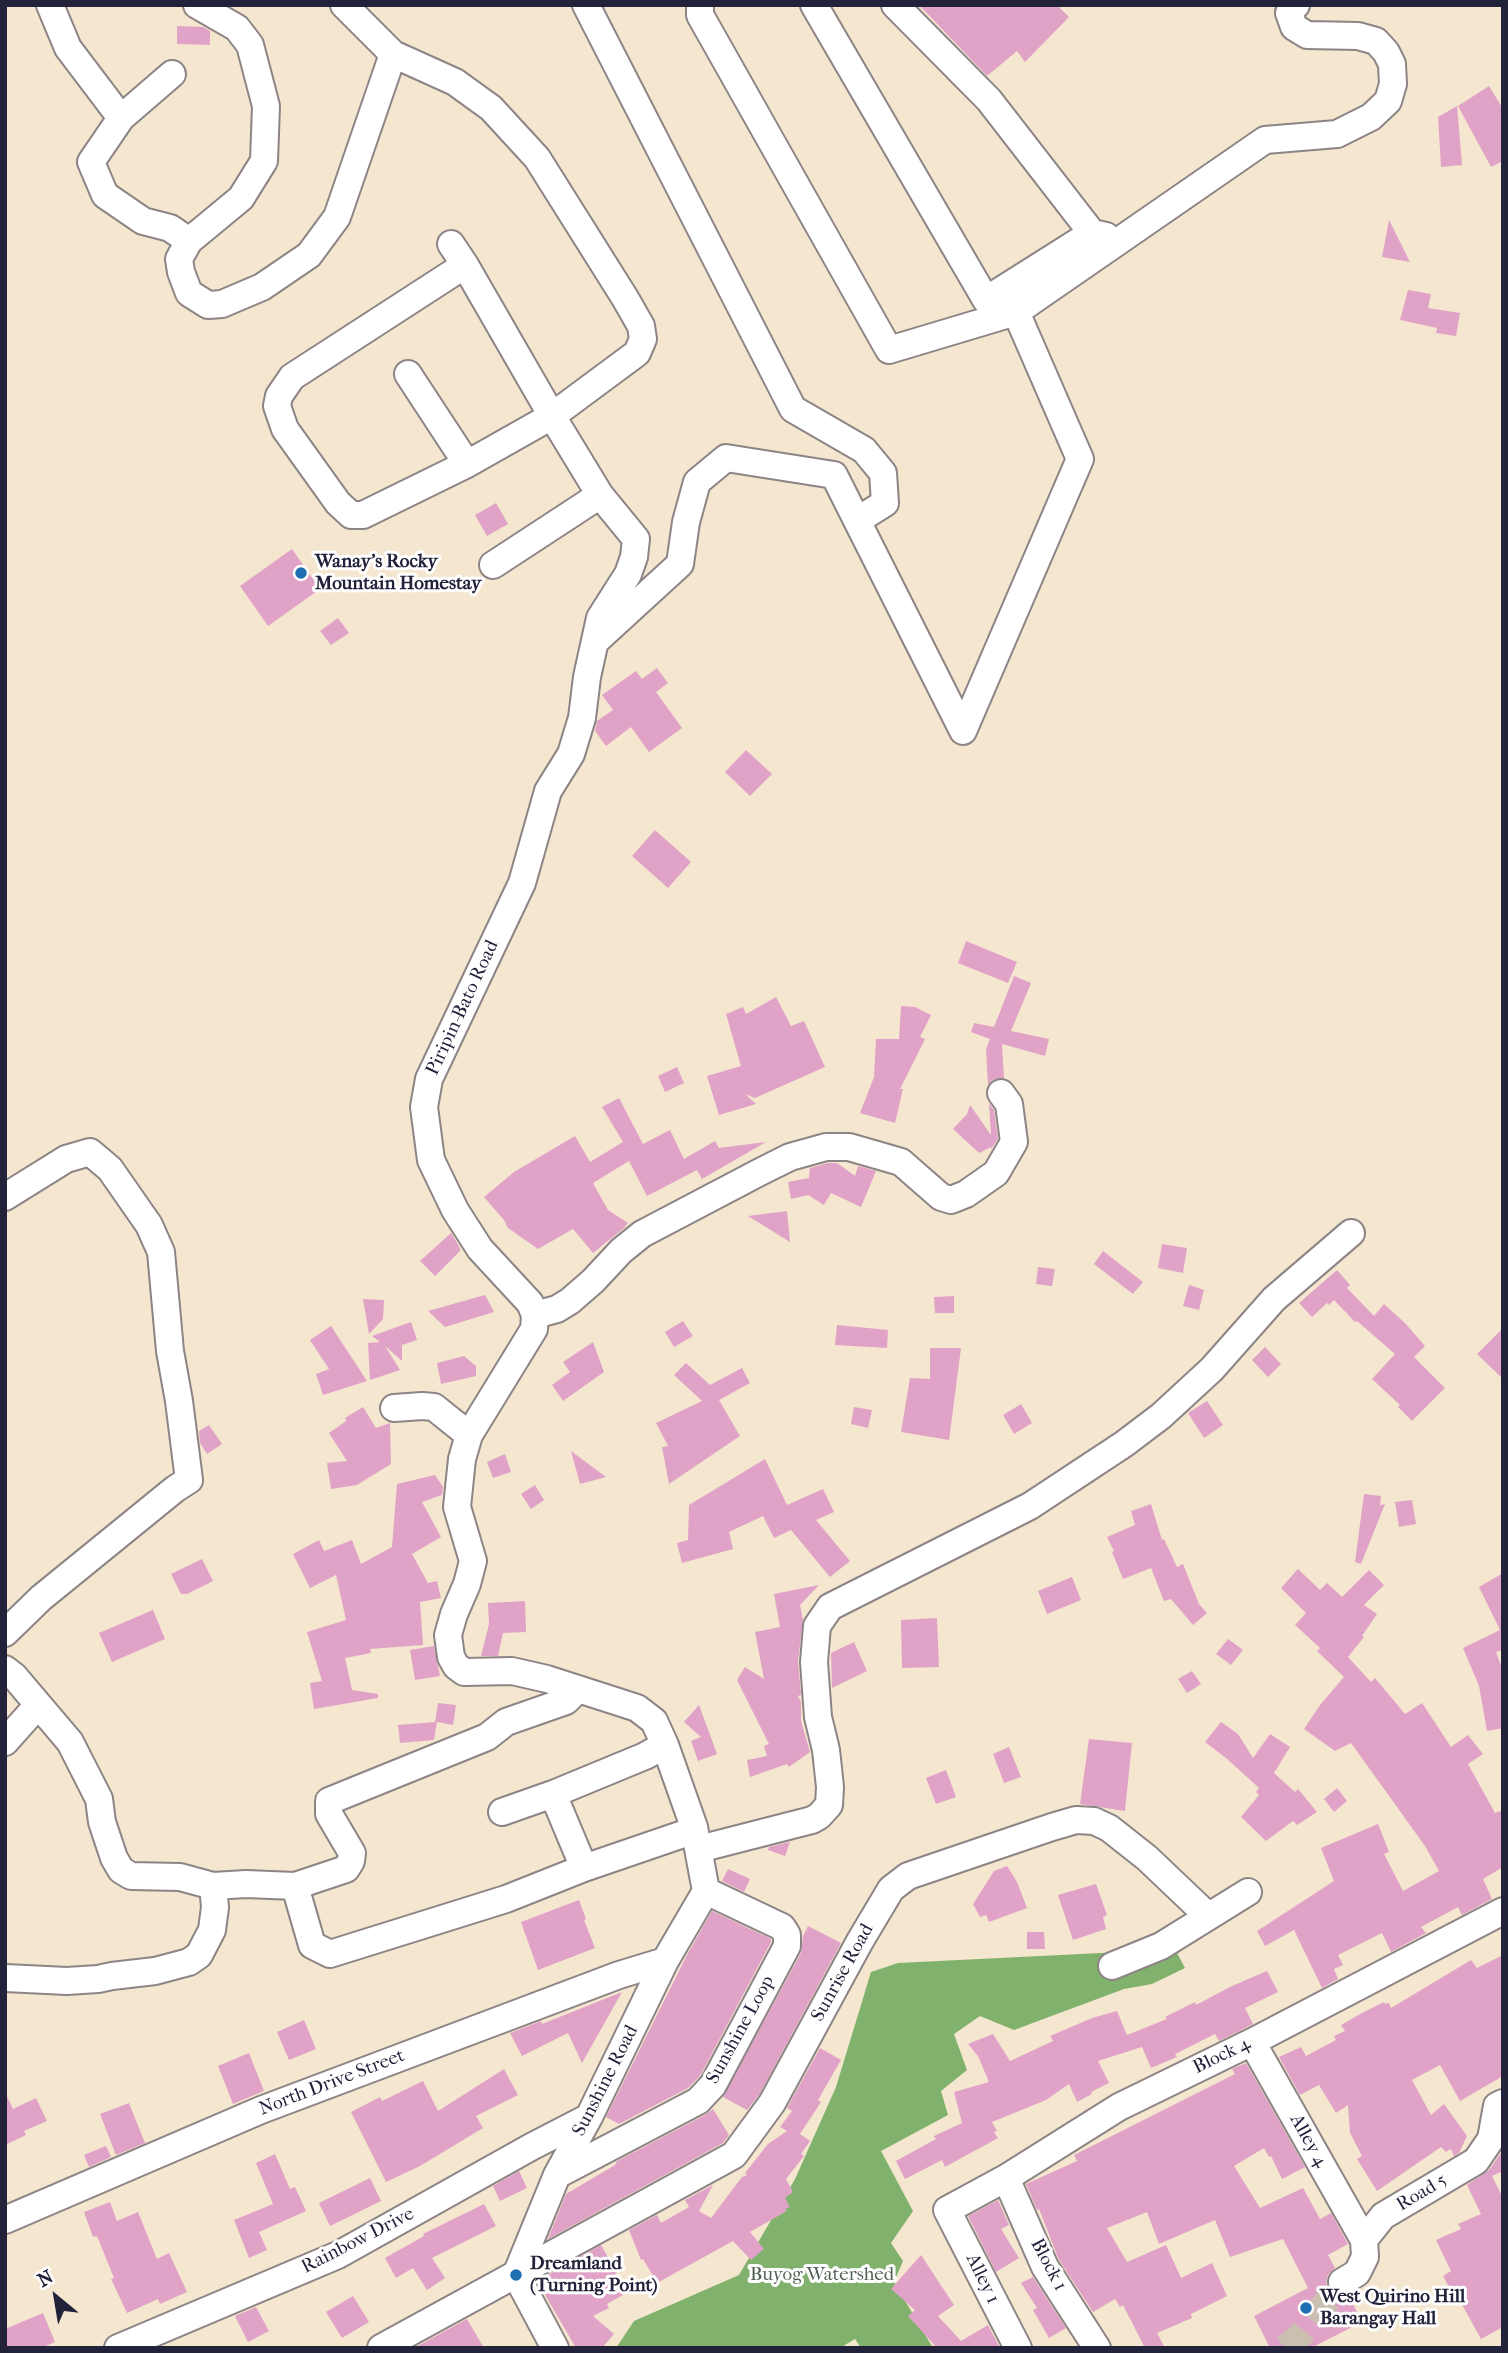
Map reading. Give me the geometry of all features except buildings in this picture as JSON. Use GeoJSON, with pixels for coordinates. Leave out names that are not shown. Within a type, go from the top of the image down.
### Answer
{"type":"FeatureCollection","features":[{"type":"Feature","properties":{"kind":"street"},"geometry":{"type":"LineString","coordinates":[[50,5],[68,48],[121,118]]}},
{"type":"Feature","properties":{"kind":"street"},"geometry":{"type":"LineString","coordinates":[[197,5],[237,28],[250,45],[266,106],[264,160],[240,198],[190,241],[179,260],[189,293],[208,305],[222,304],[262,287],[309,254],[337,216],[393,54]]}},
{"type":"Feature","properties":{"kind":"street"},"geometry":{"type":"LineString","coordinates":[[344,5],[393,54],[455,82],[491,108],[537,158],[641,326],[643,339],[637,353],[552,416],[467,464],[363,515],[351,515],[338,503],[285,429],[277,406],[279,396],[292,377],[458,255],[552,416],[600,495],[493,565]]}},
{"type":"Feature","properties":{"kind":"street"},"geometry":{"type":"LineString","coordinates":[[586,5],[793,409],[864,450],[883,473],[885,503],[858,520]]}},
{"type":"Feature","properties":{"kind":"street"},"geometry":{"type":"LineString","coordinates":[[700,5],[700,15],[889,350],[1016,312],[1265,140],[1337,134],[1371,117],[1388,101],[1394,84],[1392,64],[1385,52],[1376,41],[1358,36],[1307,34],[1294,27],[1289,13],[1296,5]]}},
{"type":"Feature","properties":{"kind":"street"},"geometry":{"type":"LineString","coordinates":[[814,5],[986,300],[1092,233]]}},
{"type":"Feature","properties":{"kind":"street"},"geometry":{"type":"LineString","coordinates":[[895,5],[989,100],[1092,233],[1122,240]]}},
{"type":"Feature","properties":{"kind":"street"},"geometry":{"type":"LineString","coordinates":[[172,74],[121,118],[92,162],[105,195],[143,221],[170,228],[190,241]]}},
{"type":"Feature","properties":{"kind":"street"},"geometry":{"type":"LineString","coordinates":[[593,643],[680,564],[686,522],[697,482],[726,458],[834,475],[963,731],[1080,459],[1016,312]]}},
{"type":"Feature","properties":{"kind":"street"},"geometry":{"type":"LineString","coordinates":[[408,374],[467,464]]}},
{"type":"Feature","properties":{"kind":"street","name":"Piripin-Bato Road"},"geometry":{"type":"LineString","coordinates":[[535,1315],[530,1303],[480,1250],[455,1210],[432,1160],[424,1107],[429,1079],[522,883],[548,791],[571,754],[582,718],[593,643],[600,618],[628,574],[634,557],[636,539],[600,495]]}},
{"type":"Feature","properties":{"kind":"street"},"geometry":{"type":"LineString","coordinates":[[706,1891],[696,1838],[665,1745],[654,1721],[637,1708],[512,1671],[464,1672],[456,1666],[451,1657],[449,1635],[472,1561],[457,1507],[461,1459],[469,1435],[534,1329],[535,1315],[557,1309],[570,1301],[642,1234],[790,1157],[827,1147],[849,1147],[901,1162],[942,1197],[951,1200],[966,1194],[996,1173],[1014,1142],[1009,1104],[1001,1093]]}},
{"type":"Feature","properties":{"kind":"street"},"geometry":{"type":"LineString","coordinates":[[5,1197],[66,1159],[90,1152],[110,1169],[149,1225],[161,1252],[170,1352],[189,1480],[41,1598],[5,1633]]}},
{"type":"Feature","properties":{"kind":"street"},"geometry":{"type":"LineString","coordinates":[[295,1885],[312,1945],[330,1954],[506,1899],[584,1868],[689,1832],[696,1838],[812,1820],[819,1816],[829,1805],[830,1787],[826,1750],[818,1717],[814,1662],[817,1626],[830,1607],[1030,1506],[1124,1444],[1161,1416],[1212,1369],[1274,1299],[1351,1233]]}},
{"type":"Feature","properties":{"kind":"street"},"geometry":{"type":"LineString","coordinates":[[394,1408],[434,1407],[469,1435]]}},
{"type":"Feature","properties":{"kind":"street"},"geometry":{"type":"LineString","coordinates":[[5,1669],[71,1742],[99,1799],[102,1822],[121,1870],[131,1876],[180,1877],[213,1886],[295,1885],[346,1869],[352,1853],[329,1814],[329,1801],[487,1737],[506,1722],[559,1704],[573,1695],[575,1688]]}},
{"type":"Feature","properties":{"kind":"street"},"geometry":{"type":"LineString","coordinates":[[5,1742],[38,1705]]}},
{"type":"Feature","properties":{"kind":"street"},"geometry":{"type":"LineString","coordinates":[[502,1812],[553,1794],[665,1745]]}},
{"type":"Feature","properties":{"kind":"street"},"geometry":{"type":"LineString","coordinates":[[553,1794],[584,1868]]}},
{"type":"Feature","properties":{"kind":"street","name":"Sunrise Road"},"geometry":{"type":"LineString","coordinates":[[382,2348],[734,2155],[772,2103],[891,1889],[908,1877],[1052,1827],[1076,1820],[1094,1821],[1109,1828],[1147,1858],[1208,1916]]}},
{"type":"Feature","properties":{"kind":"street"},"geometry":{"type":"LineString","coordinates":[[5,1978],[66,1981],[98,1979],[155,1971],[189,1962],[199,1955],[212,1930],[215,1907],[213,1886]]}},
{"type":"Feature","properties":{"kind":"street","name":"Sunshine Road"},"geometry":{"type":"LineString","coordinates":[[516,2275],[557,2175],[589,2118],[665,1961],[706,1891]]}},
{"type":"Feature","properties":{"kind":"street","name":"Sunshine Loop"},"geometry":{"type":"LineString","coordinates":[[557,2175],[698,2101],[713,2085],[787,1946],[787,1935],[782,1927],[706,1891]]}},
{"type":"Feature","properties":{"kind":"street"},"geometry":{"type":"LineString","coordinates":[[1112,1966],[1161,1946],[1248,1892]]}},
{"type":"Feature","properties":{"kind":"street","name":"Block 4"},"geometry":{"type":"LineString","coordinates":[[947,2210],[1006,2178],[1119,2107],[1252,2042],[1503,1911]]}},
{"type":"Feature","properties":{"kind":"street","name":"North Drive Street"},"geometry":{"type":"LineString","coordinates":[[5,2220],[261,2110],[619,1975],[665,1961]]}},
{"type":"Feature","properties":{"kind":"street","name":"Alley 4"},"geometry":{"type":"LineString","coordinates":[[1252,2042],[1364,2240]]}},
{"type":"Feature","properties":{"kind":"street","name":"Road 5"},"geometry":{"type":"LineString","coordinates":[[1342,2282],[1357,2273],[1365,2257],[1364,2240],[1383,2216],[1476,2161],[1497,2141],[1500,2104]]}},
{"type":"Feature","properties":{"kind":"street","name":"Rainbow Drive"},"geometry":{"type":"LineString","coordinates":[[118,2348],[338,2255],[531,2147],[589,2118]]}},
{"type":"Feature","properties":{"kind":"street","name":"Block 1"},"geometry":{"type":"LineString","coordinates":[[1006,2178],[1045,2267],[1097,2348]]}},
{"type":"Feature","properties":{"kind":"street","name":"Alley 1"},"geometry":{"type":"LineString","coordinates":[[947,2210],[1018,2348]]}},
{"type":"Feature","properties":{"kind":"street"},"geometry":{"type":"LineString","coordinates":[[516,2275],[555,2348]]}},
{"type":"Feature","properties":{"kind":"green space","name":"Buyog Watershed"},"geometry":{"type":"Polygon","coordinates":[[[1162,1950],[1177,1953],[1185,1968],[1152,1984],[1124,1989],[1014,2030],[980,2016],[954,2034],[967,2070],[941,2091],[948,2115],[881,2151],[913,2211],[891,2243],[903,2261],[894,2282],[933,2348],[861,2348],[855,2339],[840,2348],[616,2348],[634,2321],[739,2275],[795,2179],[836,2087],[871,1972],[898,1963],[1162,1950]]]}},
{"type":"Feature","properties":{"kind":"tunnel"},"geometry":{"type":"LineString","coordinates":[[1285,2348],[1298,2338],[1342,2282]]}},
{"type":"Feature","properties":{"kind":"place","name":"Wanay's Rocky Mountain Homestay"},"geometry":{"type":"Point","coordinates":[301,573]}},
{"type":"Feature","properties":{"kind":"place","name":"Dreamland (Turning Point)"},"geometry":{"type":"Point","coordinates":[516,2275]}},
{"type":"Feature","properties":{"kind":"place","name":"West Quirino Hill Barangay Hall"},"geometry":{"type":"Point","coordinates":[1306,2308]}}]}
